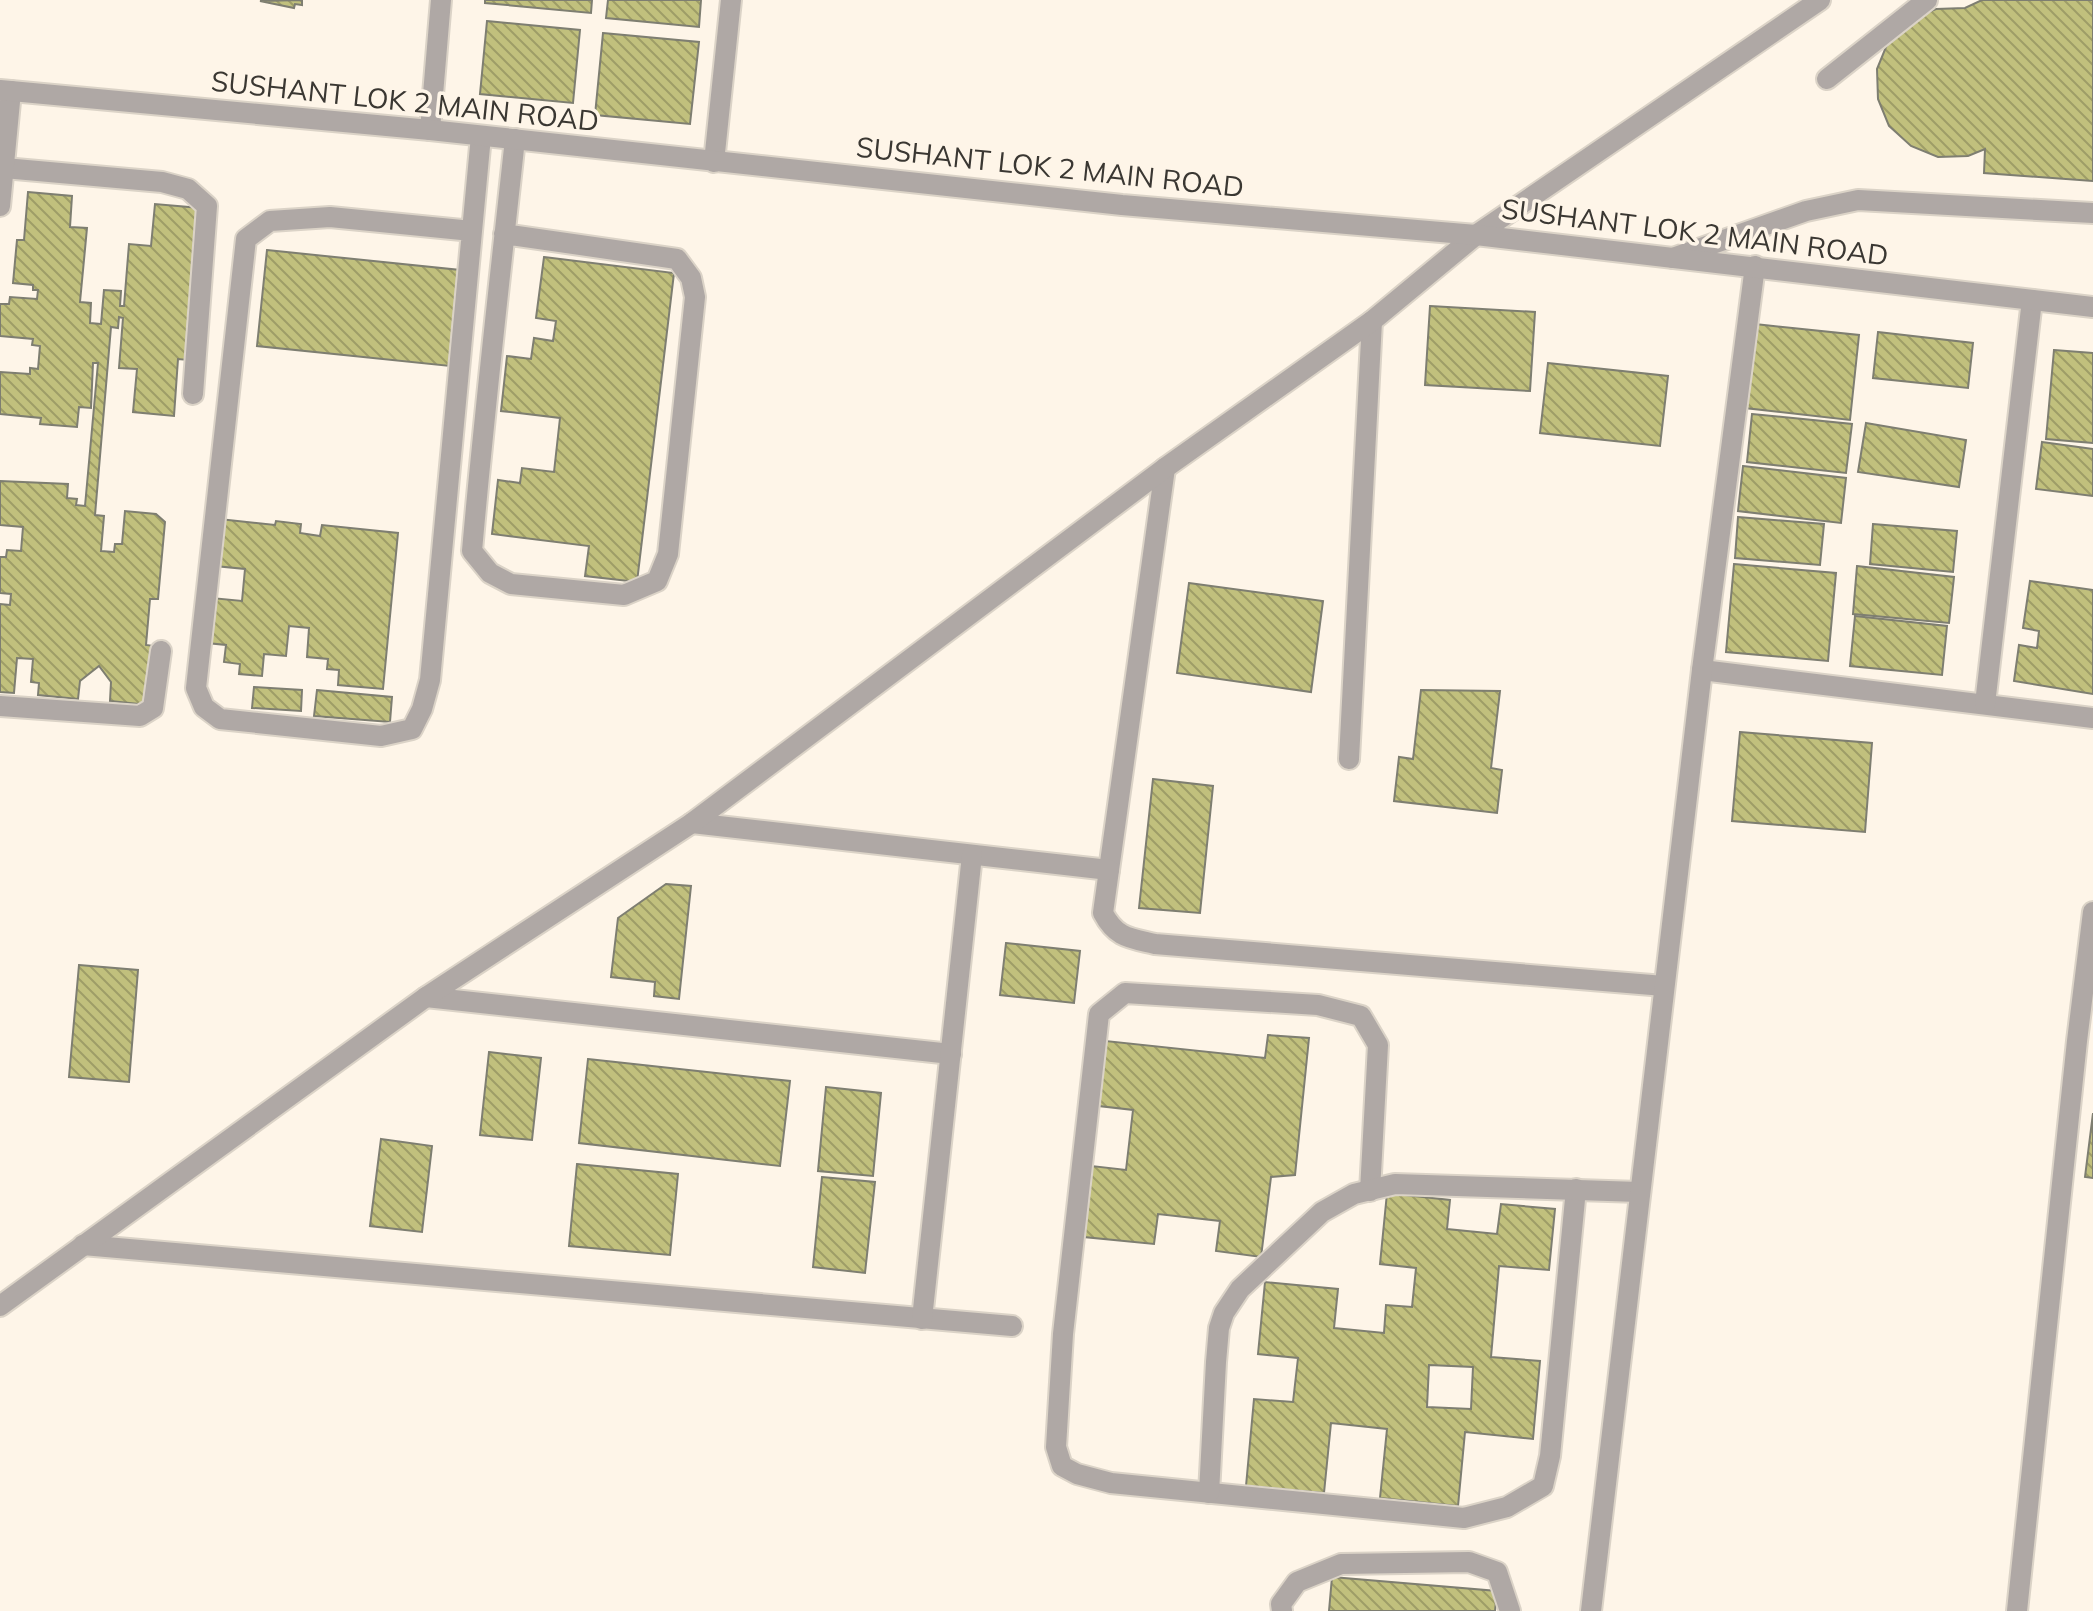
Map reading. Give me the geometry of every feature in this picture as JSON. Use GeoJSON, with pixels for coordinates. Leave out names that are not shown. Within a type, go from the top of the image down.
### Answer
{"type":"FeatureCollection","features":[{"type":"Feature","properties":{"kind":"street"},"geometry":{"type":"LineString","coordinates":[[430,130],[441,0]]}},
{"type":"Feature","properties":{"kind":"street"},"geometry":{"type":"LineString","coordinates":[[714,162],[731,0]]}},
{"type":"Feature","properties":{"kind":"street"},"geometry":{"type":"LineString","coordinates":[[0,1306],[426,997],[692,823],[1165,468],[1372,321],[1476,235],[1820,0]]}},
{"type":"Feature","properties":{"kind":"street"},"geometry":{"type":"LineString","coordinates":[[1827,79],[1927,0]]}},
{"type":"Feature","properties":{"kind":"street"},"geometry":{"type":"LineString","coordinates":[[0,206],[6,91]]}},
{"type":"Feature","properties":{"kind":"street","name":"SUSHANT LOK 2 MAIN ROAD"},"geometry":{"type":"LineString","coordinates":[[6,91],[430,130],[1122,205],[1476,235],[2093,307]]}},
{"type":"Feature","properties":{"kind":"street"},"geometry":{"type":"LineString","coordinates":[[472,231],[330,217],[270,221],[246,239],[196,688],[204,707],[220,719],[381,736],[412,729],[422,709],[430,680],[481,136]]}},
{"type":"Feature","properties":{"kind":"street"},"geometry":{"type":"LineString","coordinates":[[504,234],[677,259],[691,278],[695,297],[668,554],[657,581],[624,595],[511,584],[490,573],[472,551],[504,234],[515,139]]}},
{"type":"Feature","properties":{"kind":"street"},"geometry":{"type":"LineString","coordinates":[[4,168],[162,182],[188,189],[207,206],[193,394]]}},
{"type":"Feature","properties":{"kind":"street"},"geometry":{"type":"LineString","coordinates":[[1673,258],[1806,211],[1858,200],[2093,213]]}},
{"type":"Feature","properties":{"kind":"street"},"geometry":{"type":"LineString","coordinates":[[1591,1611],[1702,670],[1755,266]]}},
{"type":"Feature","properties":{"kind":"street"},"geometry":{"type":"LineString","coordinates":[[1985,704],[2032,300]]}},
{"type":"Feature","properties":{"kind":"street"},"geometry":{"type":"LineString","coordinates":[[1349,759],[1372,321]]}},
{"type":"Feature","properties":{"kind":"street"},"geometry":{"type":"LineString","coordinates":[[1165,468],[1103,913],[1111,928],[1127,938],[1155,944],[1664,986]]}},
{"type":"Feature","properties":{"kind":"street"},"geometry":{"type":"LineString","coordinates":[[0,706],[140,716],[153,708],[161,651]]}},
{"type":"Feature","properties":{"kind":"street"},"geometry":{"type":"LineString","coordinates":[[1702,670],[2093,718]]}},
{"type":"Feature","properties":{"kind":"street"},"geometry":{"type":"LineString","coordinates":[[692,823],[1109,870]]}},
{"type":"Feature","properties":{"kind":"street"},"geometry":{"type":"LineString","coordinates":[[922,1319],[972,855]]}},
{"type":"Feature","properties":{"kind":"street"},"geometry":{"type":"LineString","coordinates":[[2017,1611],[2085,1042],[2093,912]]}},
{"type":"Feature","properties":{"kind":"street"},"geometry":{"type":"LineString","coordinates":[[1370,1191],[1378,1045],[1361,1016],[1318,1005],[1125,993],[1099,1014],[1063,1334],[1056,1447],[1062,1466],[1077,1474],[1111,1483],[1464,1518],[1507,1507],[1543,1486],[1550,1456],[1576,1189]]}},
{"type":"Feature","properties":{"kind":"street"},"geometry":{"type":"LineString","coordinates":[[426,997],[951,1054]]}},
{"type":"Feature","properties":{"kind":"street"},"geometry":{"type":"LineString","coordinates":[[1209,1493],[1216,1362],[1219,1328],[1224,1313],[1240,1289],[1322,1212],[1354,1194],[1395,1184],[1639,1192]]}},
{"type":"Feature","properties":{"kind":"street"},"geometry":{"type":"LineString","coordinates":[[83,1245],[1012,1326]]}},
{"type":"Feature","properties":{"kind":"street"},"geometry":{"type":"LineString","coordinates":[[1282,1611],[1281,1604],[1297,1582],[1341,1564],[1469,1562],[1497,1572],[1510,1611]]}},
{"type":"Feature","properties":{"kind":"building"},"geometry":{"type":"Polygon","coordinates":[[[302,0],[302,5],[295,4],[294,8],[260,1],[302,0]]]}},
{"type":"Feature","properties":{"kind":"building"},"geometry":{"type":"Polygon","coordinates":[[[485,0],[592,0],[591,13],[485,3],[485,0]]]}},
{"type":"Feature","properties":{"kind":"building"},"geometry":{"type":"Polygon","coordinates":[[[608,0],[701,0],[699,27],[606,18],[608,0]]]}},
{"type":"Feature","properties":{"kind":"building"},"geometry":{"type":"Polygon","coordinates":[[[1982,0],[2093,0],[2093,181],[1984,173],[1985,149],[1968,156],[1938,157],[1911,146],[1889,126],[1878,99],[1877,69],[1888,42],[1909,20],[1936,9],[1965,8],[1982,0]]]}},
{"type":"Feature","properties":{"kind":"building"},"geometry":{"type":"Polygon","coordinates":[[[487,21],[580,30],[573,103],[480,94],[487,21]]]}},
{"type":"Feature","properties":{"kind":"building"},"geometry":{"type":"Polygon","coordinates":[[[603,33],[699,42],[690,124],[595,115],[603,33]]]}},
{"type":"Feature","properties":{"kind":"building"},"geometry":{"type":"Polygon","coordinates":[[[28,192],[72,196],[70,227],[87,228],[80,302],[91,303],[90,323],[101,324],[104,290],[121,291],[120,306],[124,306],[129,244],[151,246],[155,204],[200,208],[188,360],[178,359],[174,416],[133,412],[137,369],[119,368],[123,318],[119,317],[118,328],[111,327],[95,515],[104,516],[101,551],[114,552],[115,544],[122,544],[125,511],[156,514],[165,522],[158,599],[150,599],[146,645],[154,646],[149,705],[110,701],[111,682],[99,666],[80,681],[78,699],[38,695],[39,683],[31,682],[33,659],[17,658],[14,693],[0,692],[0,604],[10,605],[11,594],[0,593],[0,557],[6,557],[7,550],[21,551],[23,527],[0,525],[0,481],[68,484],[67,498],[77,499],[76,505],[85,506],[98,363],[93,363],[91,408],[79,407],[77,427],[40,424],[41,418],[0,414],[0,372],[30,374],[30,368],[38,369],[40,346],[32,345],[33,339],[0,336],[0,304],[9,304],[10,297],[37,299],[38,290],[33,290],[33,285],[13,283],[17,240],[24,240],[28,192]]]}},
{"type":"Feature","properties":{"kind":"building"},"geometry":{"type":"Polygon","coordinates":[[[267,250],[460,270],[450,366],[257,346],[267,250]]]}},
{"type":"Feature","properties":{"kind":"building"},"geometry":{"type":"Polygon","coordinates":[[[544,257],[674,273],[637,582],[585,576],[589,546],[492,534],[498,480],[520,483],[522,468],[554,472],[560,418],[501,411],[507,356],[531,359],[534,338],[553,341],[556,321],[536,318],[544,257]]]}},
{"type":"Feature","properties":{"kind":"building"},"geometry":{"type":"Polygon","coordinates":[[[1430,306],[1535,312],[1530,391],[1425,385],[1430,306]]]}},
{"type":"Feature","properties":{"kind":"building"},"geometry":{"type":"Polygon","coordinates":[[[1755,324],[1859,335],[1850,420],[1745,408],[1755,324]]]}},
{"type":"Feature","properties":{"kind":"building"},"geometry":{"type":"Polygon","coordinates":[[[1878,332],[1973,343],[1968,388],[1873,378],[1878,332]]]}},
{"type":"Feature","properties":{"kind":"building"},"geometry":{"type":"Polygon","coordinates":[[[2054,350],[2093,353],[2093,443],[2046,439],[2054,350]]]}},
{"type":"Feature","properties":{"kind":"building"},"geometry":{"type":"Polygon","coordinates":[[[1548,363],[1668,376],[1660,446],[1540,433],[1548,363]]]}},
{"type":"Feature","properties":{"kind":"building"},"geometry":{"type":"Polygon","coordinates":[[[1752,414],[1852,424],[1846,473],[1747,462],[1752,414]]]}},
{"type":"Feature","properties":{"kind":"building"},"geometry":{"type":"Polygon","coordinates":[[[1866,423],[1966,440],[1959,487],[1858,472],[1866,423]]]}},
{"type":"Feature","properties":{"kind":"building"},"geometry":{"type":"Polygon","coordinates":[[[2042,442],[2093,449],[2093,496],[2036,489],[2042,442]]]}},
{"type":"Feature","properties":{"kind":"building"},"geometry":{"type":"Polygon","coordinates":[[[1743,466],[1846,478],[1841,523],[1738,511],[1743,466]]]}},
{"type":"Feature","properties":{"kind":"building"},"geometry":{"type":"Polygon","coordinates":[[[1738,517],[1824,524],[1820,565],[1735,558],[1738,517]]]}},
{"type":"Feature","properties":{"kind":"building"},"geometry":{"type":"Polygon","coordinates":[[[219,519],[275,525],[276,521],[301,524],[300,533],[320,536],[322,525],[398,533],[383,689],[338,685],[339,670],[327,669],[328,659],[307,657],[309,628],[289,626],[286,656],[264,654],[262,676],[239,674],[240,664],[224,662],[226,645],[207,643],[212,598],[242,601],[245,569],[215,566],[219,519]]]}},
{"type":"Feature","properties":{"kind":"building"},"geometry":{"type":"Polygon","coordinates":[[[1873,524],[1957,531],[1953,572],[1870,564],[1873,524]]]}},
{"type":"Feature","properties":{"kind":"building"},"geometry":{"type":"Polygon","coordinates":[[[1734,564],[1836,573],[1828,661],[1726,652],[1734,564]]]}},
{"type":"Feature","properties":{"kind":"building"},"geometry":{"type":"Polygon","coordinates":[[[1857,566],[1954,577],[1949,623],[1853,614],[1857,566]]]}},
{"type":"Feature","properties":{"kind":"building"},"geometry":{"type":"Polygon","coordinates":[[[2030,581],[2093,590],[2093,694],[2014,681],[2019,645],[2037,648],[2039,631],[2023,628],[2030,581]]]}},
{"type":"Feature","properties":{"kind":"building"},"geometry":{"type":"Polygon","coordinates":[[[1189,583],[1323,601],[1311,692],[1177,673],[1189,583]]]}},
{"type":"Feature","properties":{"kind":"building"},"geometry":{"type":"Polygon","coordinates":[[[1855,616],[1947,626],[1942,675],[1850,666],[1855,616]]]}},
{"type":"Feature","properties":{"kind":"building"},"geometry":{"type":"Polygon","coordinates":[[[254,687],[302,690],[301,711],[252,708],[254,687]]]}},
{"type":"Feature","properties":{"kind":"building"},"geometry":{"type":"Polygon","coordinates":[[[317,690],[392,697],[390,722],[314,716],[317,690]]]}},
{"type":"Feature","properties":{"kind":"building"},"geometry":{"type":"Polygon","coordinates":[[[1421,690],[1500,691],[1491,768],[1502,770],[1497,813],[1394,801],[1399,757],[1413,759],[1421,690]]]}},
{"type":"Feature","properties":{"kind":"building"},"geometry":{"type":"Polygon","coordinates":[[[1740,732],[1872,743],[1865,832],[1732,821],[1740,732]]]}},
{"type":"Feature","properties":{"kind":"building"},"geometry":{"type":"Polygon","coordinates":[[[1153,779],[1213,786],[1200,913],[1139,908],[1153,779]]]}},
{"type":"Feature","properties":{"kind":"building"},"geometry":{"type":"Polygon","coordinates":[[[666,884],[691,886],[679,999],[654,996],[655,982],[611,977],[618,918],[666,884]]]}},
{"type":"Feature","properties":{"kind":"building"},"geometry":{"type":"Polygon","coordinates":[[[1006,943],[1080,951],[1074,1003],[1000,995],[1006,943]]]}},
{"type":"Feature","properties":{"kind":"building"},"geometry":{"type":"Polygon","coordinates":[[[79,965],[138,970],[129,1082],[69,1077],[79,965]]]}},
{"type":"Feature","properties":{"kind":"building"},"geometry":{"type":"Polygon","coordinates":[[[1268,1035],[1309,1038],[1295,1175],[1271,1177],[1261,1257],[1216,1251],[1220,1221],[1158,1214],[1154,1244],[1084,1237],[1092,1166],[1126,1170],[1133,1110],[1099,1106],[1106,1041],[1265,1058],[1268,1035]]]}},
{"type":"Feature","properties":{"kind":"building"},"geometry":{"type":"Polygon","coordinates":[[[489,1052],[541,1058],[532,1140],[480,1135],[489,1052]]]}},
{"type":"Feature","properties":{"kind":"building"},"geometry":{"type":"Polygon","coordinates":[[[588,1059],[790,1081],[780,1166],[579,1143],[588,1059]]]}},
{"type":"Feature","properties":{"kind":"building"},"geometry":{"type":"Polygon","coordinates":[[[826,1087],[881,1093],[873,1176],[818,1171],[826,1087]]]}},
{"type":"Feature","properties":{"kind":"building"},"geometry":{"type":"Polygon","coordinates":[[[2093,1113],[2093,1178],[2085,1177],[2093,1113]]]}},
{"type":"Feature","properties":{"kind":"building"},"geometry":{"type":"Polygon","coordinates":[[[381,1139],[432,1146],[422,1232],[370,1226],[381,1139]]]}},
{"type":"Feature","properties":{"kind":"building"},"geometry":{"type":"Polygon","coordinates":[[[577,1164],[678,1174],[670,1255],[569,1246],[577,1164]]]}},
{"type":"Feature","properties":{"kind":"building"},"geometry":{"type":"Polygon","coordinates":[[[822,1177],[875,1182],[865,1273],[813,1267],[822,1177]]]}},
{"type":"Feature","properties":{"kind":"building"},"geometry":{"type":"Polygon","coordinates":[[[1387,1193],[1450,1200],[1447,1229],[1497,1234],[1501,1204],[1555,1209],[1549,1270],[1499,1266],[1491,1357],[1540,1361],[1533,1439],[1465,1432],[1458,1506],[1380,1498],[1387,1429],[1331,1423],[1324,1493],[1246,1486],[1254,1399],[1293,1402],[1298,1358],[1258,1354],[1265,1282],[1338,1289],[1334,1328],[1384,1333],[1386,1305],[1412,1307],[1416,1268],[1380,1264],[1387,1193]],[[1429,1365],[1427,1407],[1471,1409],[1473,1367],[1429,1365]]]}},
{"type":"Feature","properties":{"kind":"building"},"geometry":{"type":"Polygon","coordinates":[[[1332,1577],[1497,1591],[1495,1611],[1329,1611],[1332,1577]]]}}]}
